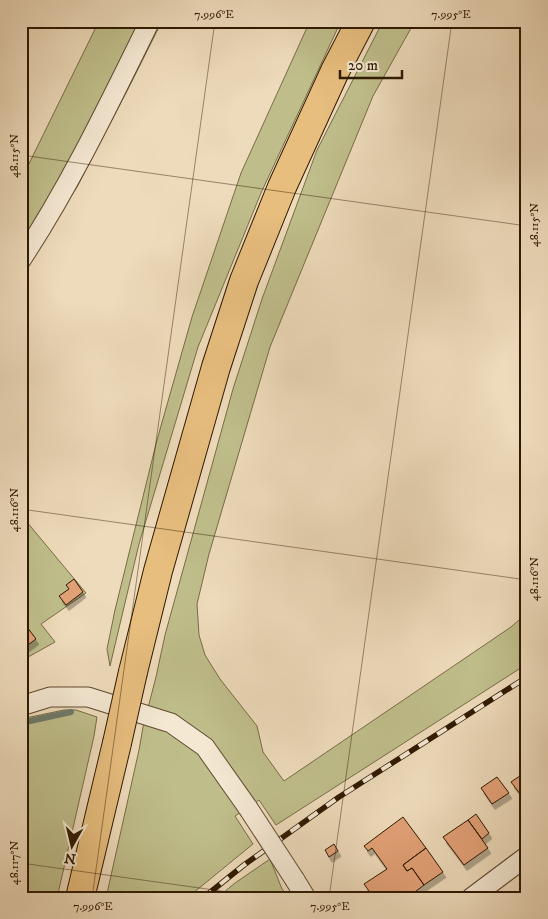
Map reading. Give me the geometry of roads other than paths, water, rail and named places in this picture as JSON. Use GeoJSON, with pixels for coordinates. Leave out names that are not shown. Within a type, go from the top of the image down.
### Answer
{"type":"FeatureCollection","features":[{"type":"Feature","properties":{"kind":"highway"},"geometry":{"type":"LineString","coordinates":[[80,898],[158,571],[216,368],[244,281],[282,186],[335,71],[361,21]]}},
{"type":"Feature","properties":{"kind":"street"},"geometry":{"type":"LineString","coordinates":[[21,260],[89,145],[150,21]]}},
{"type":"Feature","properties":{"kind":"street"},"geometry":{"type":"LineString","coordinates":[[21,706],[50,697],[88,697],[170,723],[205,747],[248,808],[306,898]]}},
{"type":"Feature","properties":{"kind":"street"},"geometry":{"type":"LineString","coordinates":[[471,898],[527,856]]}},
{"type":"Feature","properties":{"kind":"waterway"},"geometry":{"type":"LineString","coordinates":[[21,723],[71,712]]}},
{"type":"Feature","properties":{"kind":"railway"},"geometry":{"type":"LineString","coordinates":[[203,898],[244,865],[339,797],[527,677]]}}]}
